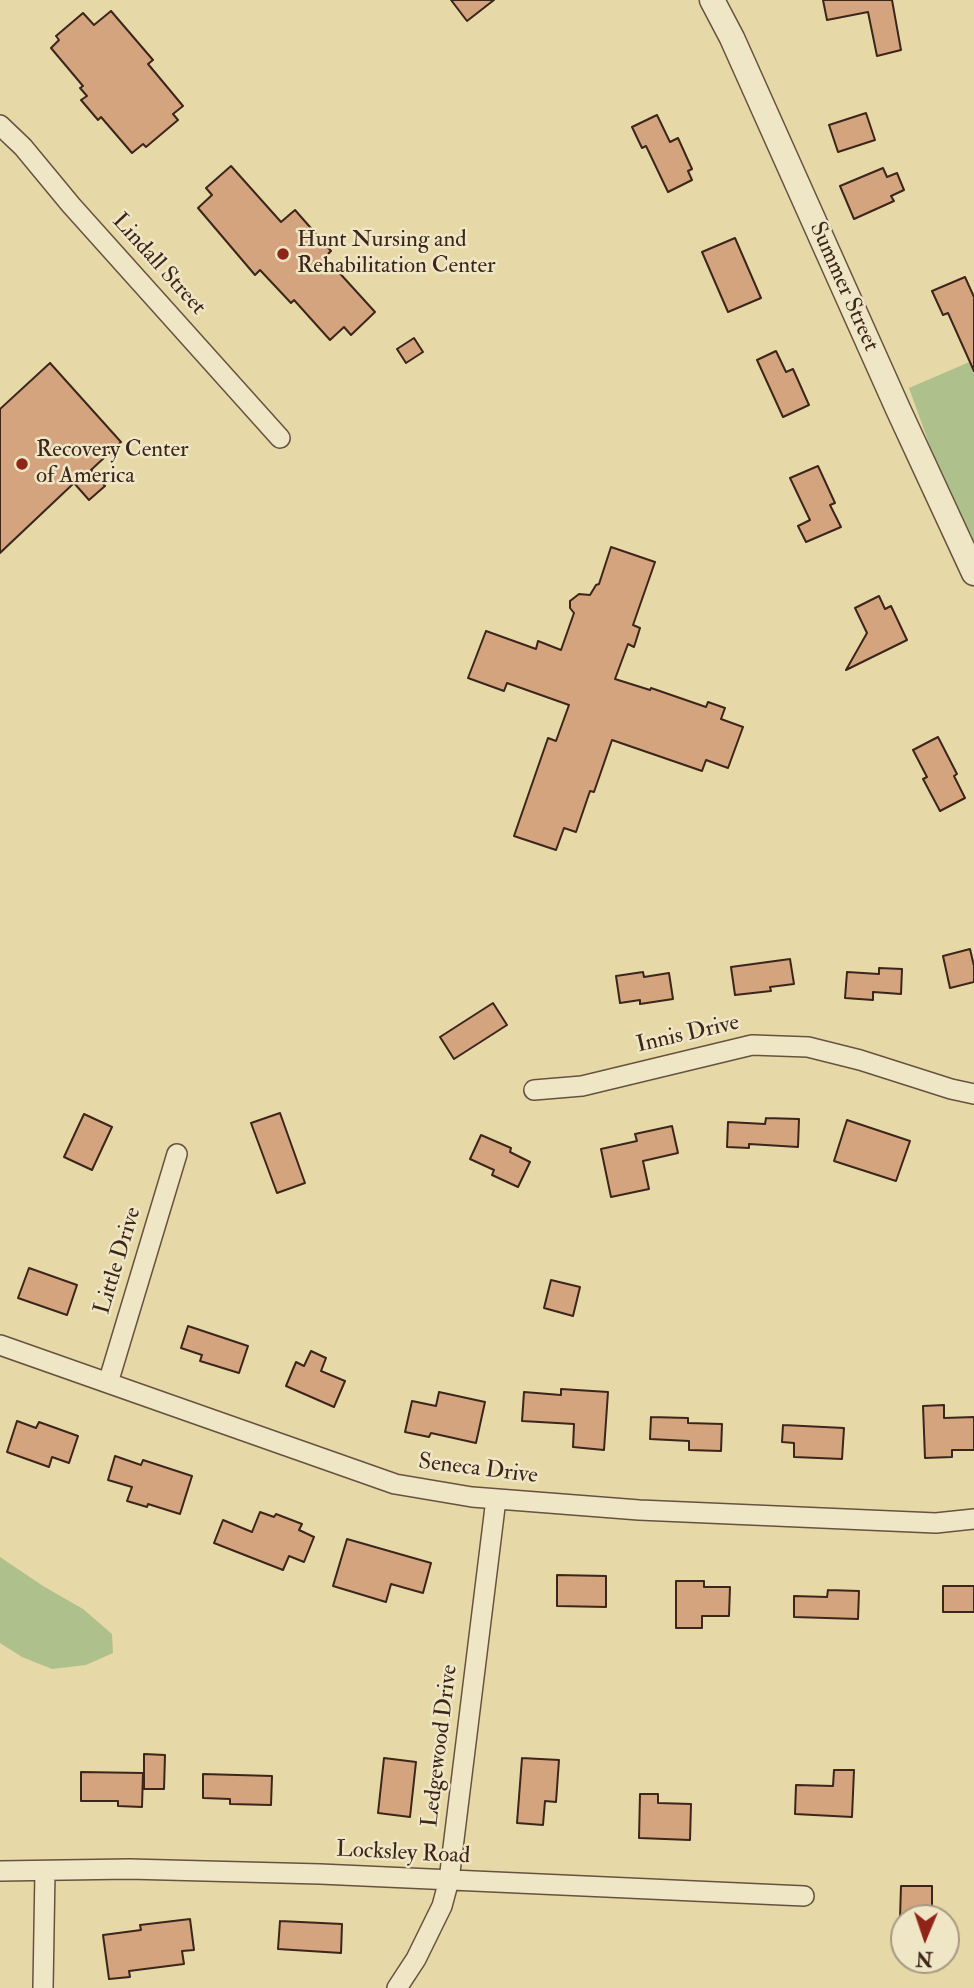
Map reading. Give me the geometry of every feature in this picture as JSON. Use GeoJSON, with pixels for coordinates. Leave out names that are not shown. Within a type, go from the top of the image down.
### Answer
{"type":"FeatureCollection","features":[{"type":"Feature","properties":{"kind":"street","name":"Summer Street"},"geometry":{"type":"LineString","coordinates":[[712,0],[732,38],[892,397],[974,573]]}},
{"type":"Feature","properties":{"kind":"street","name":"Lindall Street"},"geometry":{"type":"LineString","coordinates":[[0,125],[23,147],[71,205],[280,438]]}},
{"type":"Feature","properties":{"kind":"street","name":"Innis Drive"},"geometry":{"type":"LineString","coordinates":[[534,1090],[582,1086],[752,1045],[808,1047],[860,1060],[951,1090],[974,1094]]}},
{"type":"Feature","properties":{"kind":"street","name":"Little Drive"},"geometry":{"type":"LineString","coordinates":[[108,1383],[177,1154]]}},
{"type":"Feature","properties":{"kind":"street","name":"Seneca Drive"},"geometry":{"type":"LineString","coordinates":[[0,1345],[395,1484],[496,1499],[639,1510],[936,1523],[974,1519]]}},
{"type":"Feature","properties":{"kind":"street","name":"Ledgewood Drive"},"geometry":{"type":"LineString","coordinates":[[397,1988],[416,1959],[442,1906],[449,1880],[496,1499]]}},
{"type":"Feature","properties":{"kind":"street","name":"Locksley Road"},"geometry":{"type":"LineString","coordinates":[[0,1871],[129,1868],[804,1896]]}},
{"type":"Feature","properties":{"kind":"street"},"geometry":{"type":"LineString","coordinates":[[43,1988],[45,1871]]}},
{"type":"Feature","properties":{"kind":"green space"},"geometry":{"type":"Polygon","coordinates":[[[974,360],[974,545],[936,463],[909,388],[974,360]]]}},
{"type":"Feature","properties":{"kind":"green space"},"geometry":{"type":"Polygon","coordinates":[[[0,1557],[83,1609],[112,1634],[113,1653],[86,1665],[52,1669],[22,1657],[0,1643],[0,1557]]]}},
{"type":"Feature","properties":{"kind":"building"},"geometry":{"type":"Polygon","coordinates":[[[451,0],[494,0],[467,21],[451,0]]]}},
{"type":"Feature","properties":{"kind":"building"},"geometry":{"type":"Polygon","coordinates":[[[823,0],[892,0],[901,50],[877,56],[868,12],[827,20],[823,0]]]}},
{"type":"Feature","properties":{"kind":"building"},"geometry":{"type":"Polygon","coordinates":[[[111,11],[153,60],[148,64],[183,106],[173,114],[178,120],[146,147],[143,144],[132,153],[101,117],[98,120],[81,100],[87,96],[80,88],[83,86],[51,48],[59,40],[56,36],[83,13],[94,25],[111,11]]]}},
{"type":"Feature","properties":{"kind":"building"},"geometry":{"type":"Polygon","coordinates":[[[866,113],[875,140],[838,152],[829,125],[866,113]]]}},
{"type":"Feature","properties":{"kind":"building"},"geometry":{"type":"Polygon","coordinates":[[[657,115],[670,142],[678,138],[692,169],[688,171],[692,180],[668,192],[646,146],[642,148],[632,127],[657,115]]]}},
{"type":"Feature","properties":{"kind":"building","name":"Hunt Nursing and Rehabilitation Center"},"geometry":{"type":"Polygon","coordinates":[[[231,166],[281,222],[295,210],[331,251],[325,257],[375,312],[351,335],[344,327],[330,340],[294,300],[291,303],[260,270],[255,275],[198,208],[212,195],[206,188],[231,166]]]}},
{"type":"Feature","properties":{"kind":"building"},"geometry":{"type":"Polygon","coordinates":[[[883,168],[887,177],[897,173],[904,190],[891,196],[894,201],[854,219],[840,186],[883,168]]]}},
{"type":"Feature","properties":{"kind":"building"},"geometry":{"type":"Polygon","coordinates":[[[735,238],[761,298],[728,312],[702,252],[735,238]]]}},
{"type":"Feature","properties":{"kind":"building"},"geometry":{"type":"Polygon","coordinates":[[[965,277],[974,297],[974,371],[948,313],[943,315],[932,291],[965,277]]]}},
{"type":"Feature","properties":{"kind":"building"},"geometry":{"type":"Polygon","coordinates":[[[414,338],[423,352],[406,363],[397,349],[414,338]]]}},
{"type":"Feature","properties":{"kind":"building"},"geometry":{"type":"Polygon","coordinates":[[[776,351],[786,372],[793,369],[809,405],[783,417],[757,360],[776,351]]]}},
{"type":"Feature","properties":{"kind":"building","name":"Recovery Center of America"},"geometry":{"type":"Polygon","coordinates":[[[50,363],[121,442],[91,470],[105,486],[89,500],[74,483],[0,553],[0,409],[50,363]]]}},
{"type":"Feature","properties":{"kind":"building"},"geometry":{"type":"Polygon","coordinates":[[[818,466],[835,503],[830,505],[841,527],[806,542],[798,526],[810,520],[790,478],[818,466]]]}},
{"type":"Feature","properties":{"kind":"building"},"geometry":{"type":"Polygon","coordinates":[[[611,547],[655,562],[633,625],[640,628],[634,647],[628,644],[615,679],[706,707],[708,702],[725,708],[721,719],[743,727],[728,768],[706,760],[702,771],[612,740],[594,792],[590,791],[576,832],[564,828],[556,850],[514,836],[548,738],[556,741],[569,705],[507,683],[504,691],[468,678],[486,631],[536,649],[538,641],[561,650],[574,613],[570,608],[570,601],[579,594],[590,595],[599,584],[611,547]]]}},
{"type":"Feature","properties":{"kind":"building"},"geometry":{"type":"Polygon","coordinates":[[[879,596],[885,609],[891,606],[907,640],[846,670],[867,633],[855,608],[879,596]]]}},
{"type":"Feature","properties":{"kind":"building"},"geometry":{"type":"Polygon","coordinates":[[[938,737],[957,774],[954,776],[965,798],[940,811],[923,779],[927,777],[913,750],[938,737]]]}},
{"type":"Feature","properties":{"kind":"building"},"geometry":{"type":"Polygon","coordinates":[[[970,949],[974,982],[950,988],[943,956],[970,949]]]}},
{"type":"Feature","properties":{"kind":"building"},"geometry":{"type":"Polygon","coordinates":[[[790,959],[794,984],[770,987],[771,991],[735,995],[731,967],[790,959]]]}},
{"type":"Feature","properties":{"kind":"building"},"geometry":{"type":"Polygon","coordinates":[[[879,968],[902,969],[901,994],[873,992],[873,1000],[845,998],[847,972],[879,974],[879,968]]]}},
{"type":"Feature","properties":{"kind":"building"},"geometry":{"type":"Polygon","coordinates":[[[643,972],[644,977],[669,973],[673,999],[640,1004],[640,1000],[620,1003],[616,976],[643,972]]]}},
{"type":"Feature","properties":{"kind":"building"},"geometry":{"type":"Polygon","coordinates":[[[493,1003],[507,1025],[454,1059],[440,1037],[493,1003]]]}},
{"type":"Feature","properties":{"kind":"building"},"geometry":{"type":"Polygon","coordinates":[[[280,1113],[305,1183],[277,1193],[251,1123],[280,1113]]]}},
{"type":"Feature","properties":{"kind":"building"},"geometry":{"type":"Polygon","coordinates":[[[84,1114],[112,1127],[92,1170],[64,1157],[84,1114]]]}},
{"type":"Feature","properties":{"kind":"building"},"geometry":{"type":"Polygon","coordinates":[[[766,1118],[799,1119],[798,1147],[749,1144],[749,1148],[727,1147],[728,1122],[765,1124],[766,1118]]]}},
{"type":"Feature","properties":{"kind":"building"},"geometry":{"type":"Polygon","coordinates":[[[847,1120],[910,1141],[896,1181],[834,1161],[847,1120]]]}},
{"type":"Feature","properties":{"kind":"building"},"geometry":{"type":"Polygon","coordinates":[[[672,1126],[678,1153],[643,1161],[649,1189],[611,1197],[601,1149],[637,1141],[635,1134],[672,1126]]]}},
{"type":"Feature","properties":{"kind":"building"},"geometry":{"type":"Polygon","coordinates":[[[481,1135],[511,1148],[510,1152],[530,1162],[518,1187],[492,1175],[494,1170],[470,1159],[481,1135]]]}},
{"type":"Feature","properties":{"kind":"building"},"geometry":{"type":"Polygon","coordinates":[[[29,1268],[77,1285],[67,1315],[18,1298],[29,1268]]]}},
{"type":"Feature","properties":{"kind":"building"},"geometry":{"type":"Polygon","coordinates":[[[551,1280],[580,1287],[573,1316],[544,1308],[551,1280]]]}},
{"type":"Feature","properties":{"kind":"building"},"geometry":{"type":"Polygon","coordinates":[[[188,1326],[248,1346],[239,1373],[200,1361],[202,1355],[181,1348],[188,1326]]]}},
{"type":"Feature","properties":{"kind":"building"},"geometry":{"type":"Polygon","coordinates":[[[311,1351],[326,1358],[321,1371],[345,1381],[334,1407],[286,1386],[296,1362],[304,1366],[311,1351]]]}},
{"type":"Feature","properties":{"kind":"building"},"geometry":{"type":"Polygon","coordinates":[[[561,1389],[608,1392],[604,1450],[573,1447],[574,1424],[522,1421],[524,1392],[561,1395],[561,1389]]]}},
{"type":"Feature","properties":{"kind":"building"},"geometry":{"type":"Polygon","coordinates":[[[439,1392],[485,1402],[476,1443],[431,1433],[429,1437],[405,1432],[412,1401],[436,1406],[439,1392]]]}},
{"type":"Feature","properties":{"kind":"building"},"geometry":{"type":"Polygon","coordinates":[[[944,1405],[944,1418],[974,1417],[974,1450],[952,1450],[952,1457],[925,1458],[923,1406],[944,1405]]]}},
{"type":"Feature","properties":{"kind":"building"},"geometry":{"type":"Polygon","coordinates":[[[651,1417],[688,1418],[688,1423],[722,1424],[721,1451],[689,1450],[689,1441],[650,1439],[651,1417]]]}},
{"type":"Feature","properties":{"kind":"building"},"geometry":{"type":"Polygon","coordinates":[[[17,1421],[36,1428],[39,1422],[78,1436],[69,1463],[52,1457],[49,1467],[7,1452],[17,1421]]]}},
{"type":"Feature","properties":{"kind":"building"},"geometry":{"type":"Polygon","coordinates":[[[783,1425],[844,1428],[842,1459],[794,1457],[794,1443],[782,1442],[783,1425]]]}},
{"type":"Feature","properties":{"kind":"building"},"geometry":{"type":"Polygon","coordinates":[[[115,1456],[141,1465],[143,1460],[192,1476],[180,1514],[127,1501],[132,1487],[108,1480],[115,1456]]]}},
{"type":"Feature","properties":{"kind":"building"},"geometry":{"type":"Polygon","coordinates":[[[260,1512],[274,1517],[276,1514],[302,1524],[299,1530],[314,1537],[304,1562],[289,1556],[283,1570],[214,1543],[223,1520],[252,1532],[260,1512]]]}},
{"type":"Feature","properties":{"kind":"building"},"geometry":{"type":"Polygon","coordinates":[[[347,1539],[431,1563],[423,1593],[391,1584],[386,1602],[333,1586],[347,1539]]]}},
{"type":"Feature","properties":{"kind":"building"},"geometry":{"type":"Polygon","coordinates":[[[557,1575],[606,1576],[606,1607],[557,1606],[557,1575]]]}},
{"type":"Feature","properties":{"kind":"building"},"geometry":{"type":"Polygon","coordinates":[[[676,1581],[704,1581],[704,1587],[730,1587],[729,1616],[702,1616],[702,1628],[676,1628],[676,1581]]]}},
{"type":"Feature","properties":{"kind":"building"},"geometry":{"type":"Polygon","coordinates":[[[943,1586],[974,1586],[974,1612],[943,1612],[943,1586]]]}},
{"type":"Feature","properties":{"kind":"building"},"geometry":{"type":"Polygon","coordinates":[[[828,1590],[859,1591],[858,1619],[794,1617],[794,1596],[827,1597],[828,1590]]]}},
{"type":"Feature","properties":{"kind":"building"},"geometry":{"type":"Polygon","coordinates":[[[144,1754],[165,1755],[164,1789],[144,1789],[144,1754]]]}},
{"type":"Feature","properties":{"kind":"building"},"geometry":{"type":"Polygon","coordinates":[[[384,1758],[416,1762],[410,1817],[378,1813],[384,1758]]]}},
{"type":"Feature","properties":{"kind":"building"},"geometry":{"type":"Polygon","coordinates":[[[522,1758],[559,1760],[556,1802],[545,1801],[543,1825],[517,1823],[522,1758]]]}},
{"type":"Feature","properties":{"kind":"building"},"geometry":{"type":"Polygon","coordinates":[[[834,1770],[854,1770],[852,1817],[795,1814],[796,1785],[833,1786],[834,1770]]]}},
{"type":"Feature","properties":{"kind":"building"},"geometry":{"type":"Polygon","coordinates":[[[81,1772],[143,1773],[142,1807],[118,1806],[118,1801],[81,1801],[81,1772]]]}},
{"type":"Feature","properties":{"kind":"building"},"geometry":{"type":"Polygon","coordinates":[[[203,1774],[272,1776],[271,1805],[230,1804],[230,1799],[203,1798],[203,1774]]]}},
{"type":"Feature","properties":{"kind":"building"},"geometry":{"type":"Polygon","coordinates":[[[640,1794],[658,1794],[658,1803],[691,1804],[690,1840],[639,1838],[640,1794]]]}},
{"type":"Feature","properties":{"kind":"building"},"geometry":{"type":"Polygon","coordinates":[[[901,1886],[932,1886],[932,1904],[900,1904],[901,1886]]]}},
{"type":"Feature","properties":{"kind":"building"},"geometry":{"type":"Polygon","coordinates":[[[190,1919],[194,1950],[182,1951],[184,1964],[129,1971],[130,1977],[109,1979],[103,1935],[141,1930],[140,1925],[190,1919]]]}},
{"type":"Feature","properties":{"kind":"building"},"geometry":{"type":"Polygon","coordinates":[[[280,1921],[342,1924],[341,1953],[278,1949],[280,1921]]]}},
{"type":"Feature","properties":{"kind":"place","name":"Hunt Nursing and Rehabilitation Center"},"geometry":{"type":"Point","coordinates":[283,254]}},
{"type":"Feature","properties":{"kind":"place","name":"Recovery Center of America"},"geometry":{"type":"Point","coordinates":[22,464]}}]}
